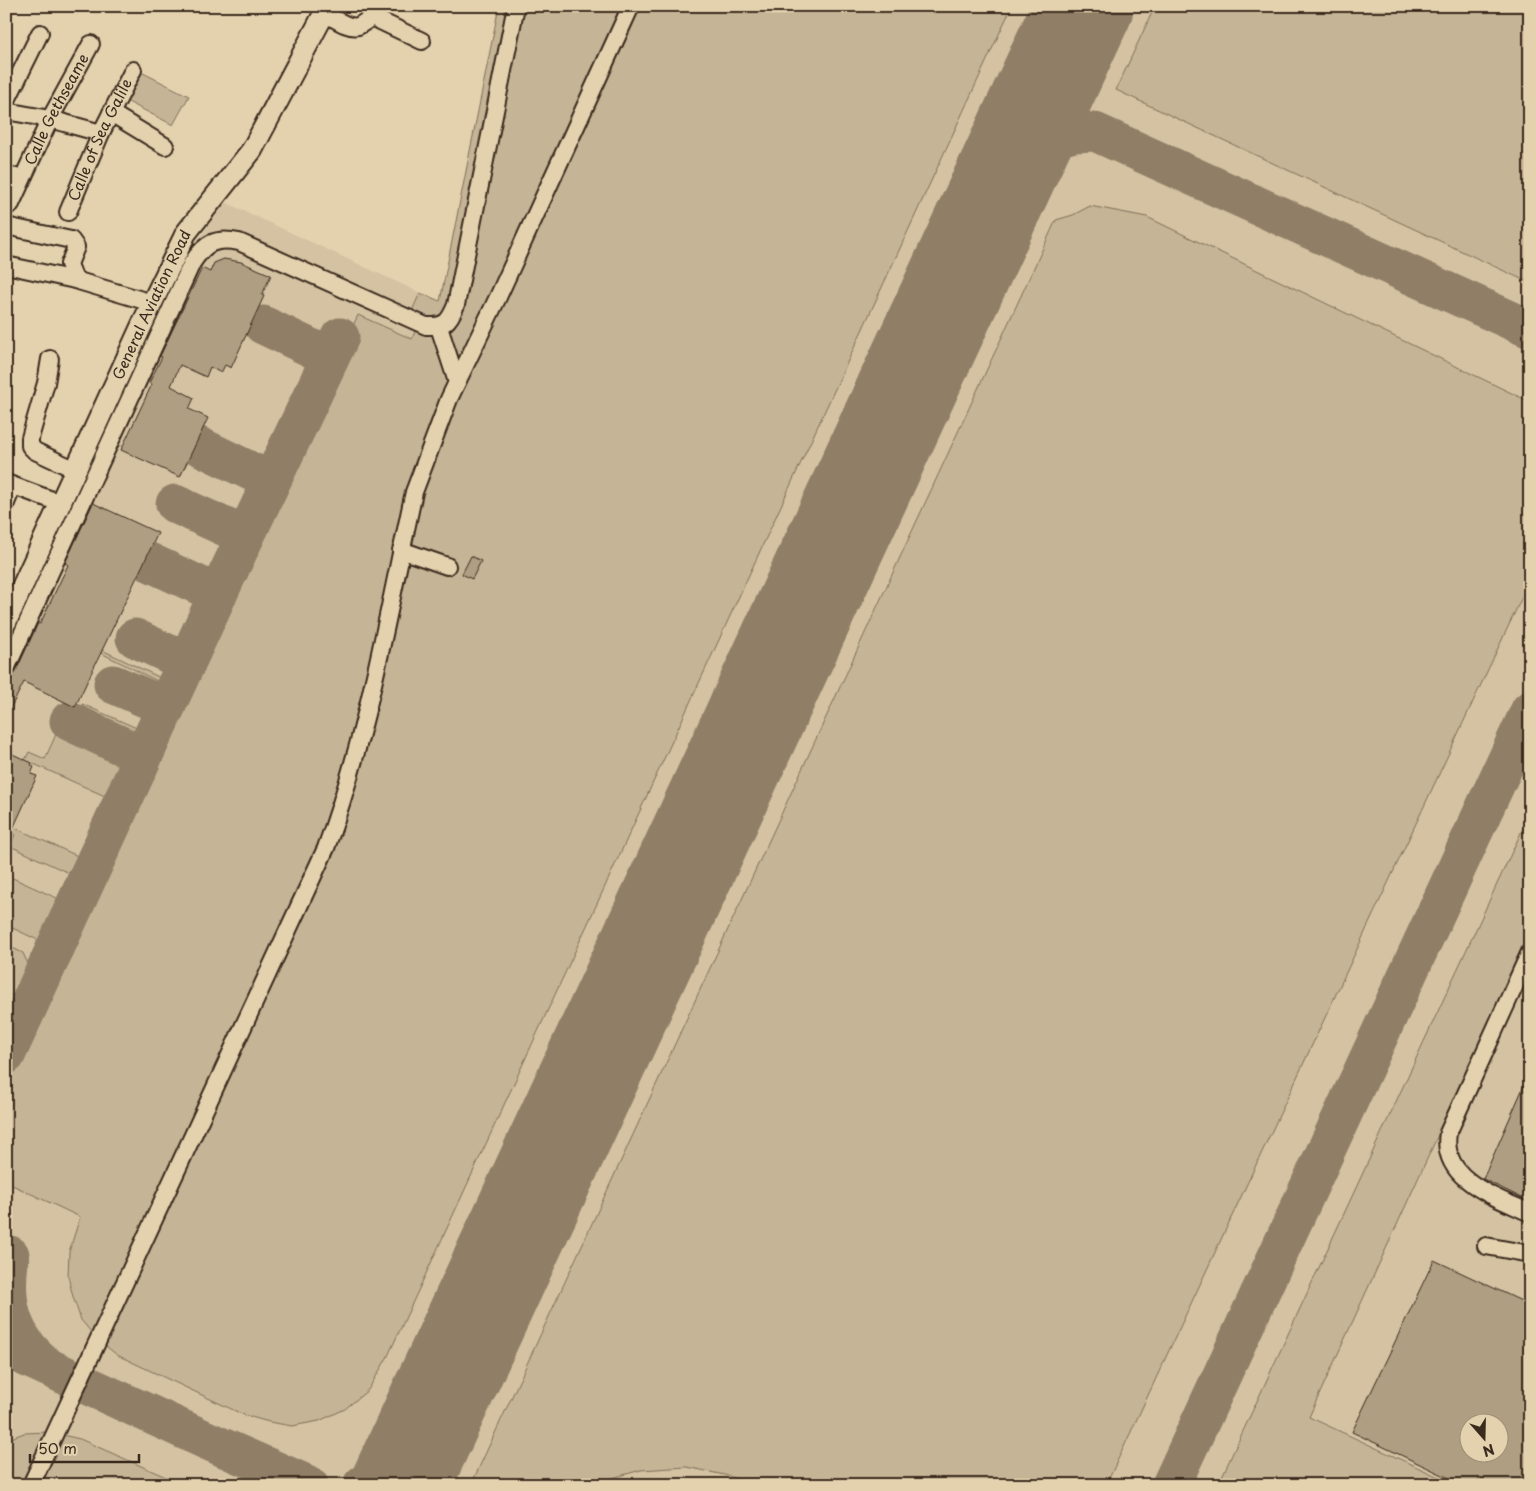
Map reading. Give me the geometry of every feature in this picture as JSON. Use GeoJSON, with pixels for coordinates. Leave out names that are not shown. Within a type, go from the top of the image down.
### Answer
{"type":"FeatureCollection","features":[{"type":"Feature","properties":{"kind":"main road","name":"General Aviation Road"},"geometry":{"type":"LineString","coordinates":[[6,621],[186,233],[252,150],[326,10]]}},
{"type":"Feature","properties":{"kind":"street"},"geometry":{"type":"LineString","coordinates":[[6,670],[192,263],[206,245],[218,240],[239,242],[418,323],[438,327],[446,323],[452,316],[456,305],[516,6]]}},
{"type":"Feature","properties":{"kind":"street"},"geometry":{"type":"LineString","coordinates":[[31,1485],[326,848],[357,755],[414,492],[457,382],[498,297],[631,6]]}},
{"type":"Feature","properties":{"kind":"street"},"geometry":{"type":"LineString","coordinates":[[326,10],[348,25],[360,25],[372,18],[422,41]]}},
{"type":"Feature","properties":{"kind":"street"},"geometry":{"type":"LineString","coordinates":[[6,102],[40,33]]}},
{"type":"Feature","properties":{"kind":"street","name":"Calle Gethseame"},"geometry":{"type":"LineString","coordinates":[[11,204],[14,176],[50,120],[91,44]]}},
{"type":"Feature","properties":{"kind":"street","name":"Calle of Sea Galile"},"geometry":{"type":"LineString","coordinates":[[68,212],[101,133],[133,70]]}},
{"type":"Feature","properties":{"kind":"street"},"geometry":{"type":"LineString","coordinates":[[6,111],[101,133]]}},
{"type":"Feature","properties":{"kind":"street"},"geometry":{"type":"LineString","coordinates":[[111,113],[165,146]]}},
{"type":"Feature","properties":{"kind":"street"},"geometry":{"type":"LineString","coordinates":[[6,226],[71,240],[76,247],[69,264],[75,280]]}},
{"type":"Feature","properties":{"kind":"street"},"geometry":{"type":"LineString","coordinates":[[6,265],[75,280],[152,303]]}},
{"type":"Feature","properties":{"kind":"street"},"geometry":{"type":"LineString","coordinates":[[438,327],[457,382]]}},
{"type":"Feature","properties":{"kind":"street"},"geometry":{"type":"LineString","coordinates":[[50,359],[46,383],[30,438],[30,446],[35,451],[76,470]]}},
{"type":"Feature","properties":{"kind":"street"},"geometry":{"type":"LineString","coordinates":[[6,503],[10,485],[60,503]]}},
{"type":"Feature","properties":{"kind":"street"},"geometry":{"type":"LineString","coordinates":[[401,550],[447,566]]}},
{"type":"Feature","properties":{"kind":"street"},"geometry":{"type":"LineString","coordinates":[[1530,952],[1448,1132],[1446,1142],[1448,1157],[1460,1174],[1476,1187],[1530,1213]]}},
{"type":"Feature","properties":{"kind":"street"},"geometry":{"type":"LineString","coordinates":[[1486,1246],[1530,1254]]}},
{"type":"Feature","properties":{"kind":"shaded area"},"geometry":{"type":"Polygon","coordinates":[[[499,6],[1530,6],[1530,1485],[1456,1485],[1309,1417],[1277,1485],[6,1485],[6,646],[185,261],[225,202],[440,302],[499,6]]]}},
{"type":"Feature","properties":{"kind":"shaded area"},"geometry":{"type":"Polygon","coordinates":[[[499,6],[1012,6],[387,1358],[368,1390],[345,1409],[319,1421],[292,1426],[244,1415],[117,1355],[96,1338],[81,1320],[68,1276],[69,1252],[80,1217],[6,1182],[6,1069],[358,315],[412,339],[416,329],[406,324],[420,293],[440,301],[499,6]]]}},
{"type":"Feature","properties":{"kind":"shaded area"},"geometry":{"type":"Polygon","coordinates":[[[1155,6],[1530,6],[1530,283],[1116,90],[1155,6]]]}},
{"type":"Feature","properties":{"kind":"shaded area"},"geometry":{"type":"Polygon","coordinates":[[[139,71],[189,96],[173,125],[124,100],[139,71]]]}},
{"type":"Feature","properties":{"kind":"shaded area"},"geometry":{"type":"Polygon","coordinates":[[[1090,206],[1147,217],[1530,402],[1530,580],[1106,1485],[752,1485],[729,1476],[687,1467],[641,1470],[587,1485],[471,1485],[1056,220],[1073,215],[1090,206]]]}},
{"type":"Feature","properties":{"kind":"shaded area"},"geometry":{"type":"Polygon","coordinates":[[[102,650],[163,679],[161,683],[101,653],[102,650]]]}},
{"type":"Feature","properties":{"kind":"shaded area"},"geometry":{"type":"Polygon","coordinates":[[[82,704],[139,729],[133,744],[91,725],[82,704]]]}},
{"type":"Feature","properties":{"kind":"shaded area"},"geometry":{"type":"Polygon","coordinates":[[[64,724],[128,754],[107,797],[25,760],[29,752],[45,759],[57,732],[60,733],[64,724]]]}},
{"type":"Feature","properties":{"kind":"shaded area"},"geometry":{"type":"Polygon","coordinates":[[[1530,813],[1530,934],[1309,1417],[1456,1485],[1218,1485],[1530,813]]]}},
{"type":"Feature","properties":{"kind":"shaded area"},"geometry":{"type":"Polygon","coordinates":[[[6,824],[80,857],[71,874],[10,846],[15,835],[6,831],[6,824]]]}},
{"type":"Feature","properties":{"kind":"shaded area"},"geometry":{"type":"Polygon","coordinates":[[[6,875],[59,899],[40,941],[6,925],[6,875]]]}},
{"type":"Feature","properties":{"kind":"shaded area"},"geometry":{"type":"Polygon","coordinates":[[[6,945],[23,953],[29,966],[17,994],[6,996],[6,945]]]}},
{"type":"Feature","properties":{"kind":"shaded area"},"geometry":{"type":"Polygon","coordinates":[[[49,1432],[80,1439],[184,1485],[6,1485],[6,1440],[24,1433],[49,1432]]]}},
{"type":"Feature","properties":{"kind":"building"},"geometry":{"type":"Polygon","coordinates":[[[224,259],[241,262],[271,275],[262,295],[264,296],[231,368],[225,365],[221,373],[210,367],[206,377],[180,365],[171,386],[194,398],[189,409],[208,418],[180,477],[121,450],[152,384],[149,383],[162,357],[160,356],[202,268],[210,272],[214,263],[224,259]]]}},
{"type":"Feature","properties":{"kind":"building"},"geometry":{"type":"Polygon","coordinates":[[[93,503],[158,533],[75,707],[24,682],[6,717],[6,688],[38,623],[40,624],[68,565],[65,563],[93,503]]]}},
{"type":"Feature","properties":{"kind":"building"},"geometry":{"type":"Polygon","coordinates":[[[471,556],[481,561],[472,579],[462,574],[471,556]]]}},
{"type":"Feature","properties":{"kind":"building"},"geometry":{"type":"Polygon","coordinates":[[[6,751],[32,763],[31,765],[34,767],[31,774],[37,776],[6,844],[6,751]]]}},
{"type":"Feature","properties":{"kind":"building"},"geometry":{"type":"Polygon","coordinates":[[[1530,1072],[1530,1202],[1483,1179],[1530,1072]]]}},
{"type":"Feature","properties":{"kind":"building"},"geometry":{"type":"Polygon","coordinates":[[[1434,1260],[1530,1305],[1530,1485],[1464,1485],[1352,1432],[1434,1260]]]}},
{"type":"Feature","properties":{"kind":"taxiway"},"geometry":{"type":"LineString","coordinates":[[1013,159],[1042,142],[1074,133],[1095,132],[1530,329]]}},
{"type":"Feature","properties":{"kind":"taxiway"},"geometry":{"type":"LineString","coordinates":[[263,325],[330,357]]}},
{"type":"Feature","properties":{"kind":"taxiway"},"geometry":{"type":"LineString","coordinates":[[6,1055],[218,594],[340,337]]}},
{"type":"Feature","properties":{"kind":"taxiway"},"geometry":{"type":"LineString","coordinates":[[197,445],[271,481]]}},
{"type":"Feature","properties":{"kind":"taxiway"},"geometry":{"type":"LineString","coordinates":[[175,504],[245,536]]}},
{"type":"Feature","properties":{"kind":"taxiway"},"geometry":{"type":"LineString","coordinates":[[147,561],[218,594]]}},
{"type":"Feature","properties":{"kind":"taxiway"},"geometry":{"type":"LineString","coordinates":[[135,638],[186,662]]}},
{"type":"Feature","properties":{"kind":"taxiway"},"geometry":{"type":"LineString","coordinates":[[113,684],[166,707]]}},
{"type":"Feature","properties":{"kind":"taxiway"},"geometry":{"type":"LineString","coordinates":[[1171,1485],[1530,710]]}},
{"type":"Feature","properties":{"kind":"taxiway"},"geometry":{"type":"LineString","coordinates":[[69,721],[143,756]]}},
{"type":"Feature","properties":{"kind":"taxiway"},"geometry":{"type":"LineString","coordinates":[[10,1255],[7,1287],[12,1316],[24,1342],[46,1365]]}},
{"type":"Feature","properties":{"kind":"taxiway"},"geometry":{"type":"LineString","coordinates":[[6,1348],[309,1485]]}},
{"type":"Feature","properties":{"kind":"taxiway"},"geometry":{"type":"LineString","coordinates":[[362,1485],[393,1469],[418,1446]]}},
{"type":"Feature","properties":{"kind":"runway"},"geometry":{"type":"LineString","coordinates":[[400,1485],[1084,6]]}}]}
